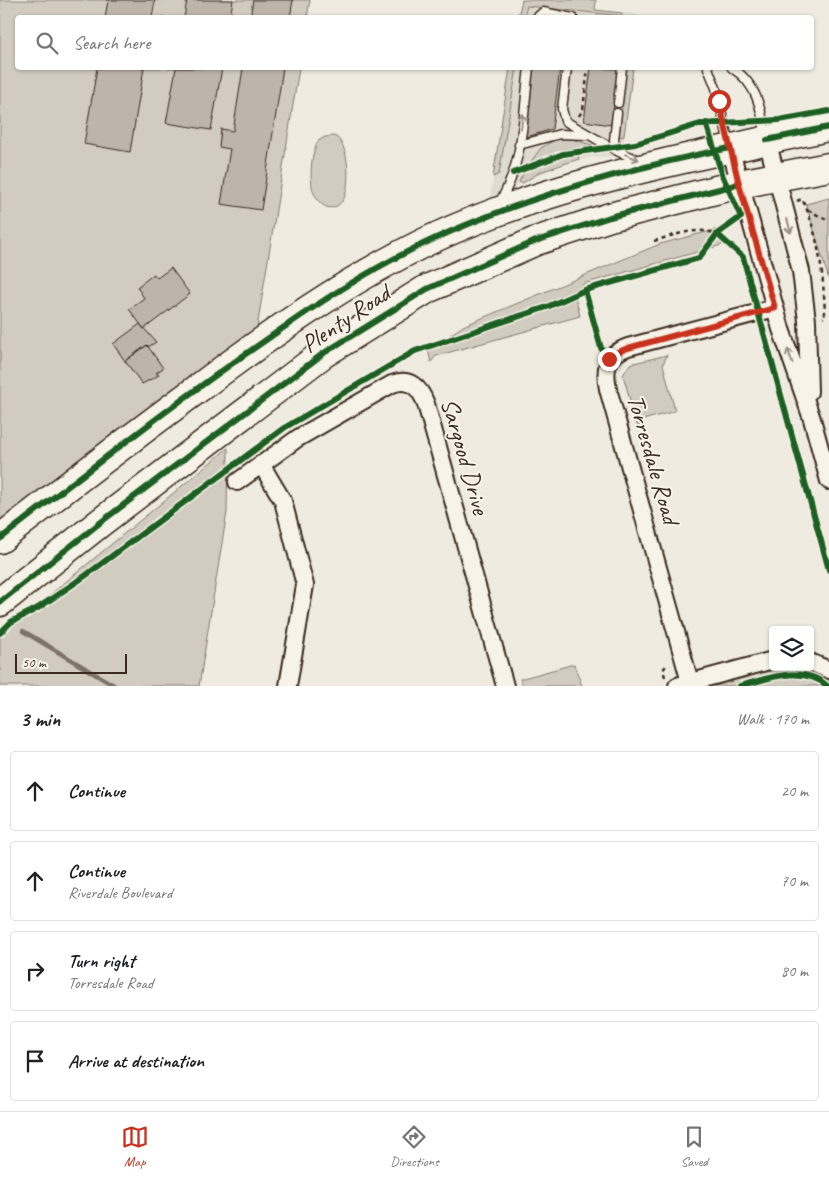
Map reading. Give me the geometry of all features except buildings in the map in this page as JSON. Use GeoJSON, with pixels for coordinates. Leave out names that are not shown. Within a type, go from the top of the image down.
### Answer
{"type":"FeatureCollection","features":[{"type":"Feature","properties":{"kind":"highway","name":"Plenty Road"},"geometry":{"type":"LineString","coordinates":[[0,539],[214,376],[333,293],[434,238],[538,198],[658,164],[829,127]]}},
{"type":"Feature","properties":{"kind":"highway","name":"Plenty Road"},"geometry":{"type":"LineString","coordinates":[[0,602],[101,522],[324,353],[427,289],[536,241],[610,217],[739,184],[776,179],[829,167]]}},
{"type":"Feature","properties":{"kind":"street"},"geometry":{"type":"LineString","coordinates":[[767,140],[800,271],[807,321],[807,368],[812,419]]}},
{"type":"Feature","properties":{"kind":"street"},"geometry":{"type":"LineString","coordinates":[[730,148],[775,308],[812,419],[829,481]]}},
{"type":"Feature","properties":{"kind":"street","name":"Torresdale Road"},"geometry":{"type":"LineString","coordinates":[[684,684],[605,376],[606,366],[613,354],[628,348],[775,308]]}},
{"type":"Feature","properties":{"kind":"street","name":"Sargood Drive"},"geometry":{"type":"LineString","coordinates":[[236,482],[298,438],[393,383],[406,382],[420,388],[504,686]]}},
{"type":"Feature","properties":{"kind":"street"},"geometry":{"type":"LineString","coordinates":[[261,464],[283,500],[305,584],[288,686]]}},
{"type":"Feature","properties":{"kind":"street"},"geometry":{"type":"LineString","coordinates":[[814,658],[829,657]]}},
{"type":"Feature","properties":{"kind":"street"},"geometry":{"type":"LineString","coordinates":[[684,684],[769,661]]}},
{"type":"Feature","properties":{"kind":"street"},"geometry":{"type":"LineString","coordinates":[[814,664],[829,670]]}},
{"type":"Feature","properties":{"kind":"lane"},"geometry":{"type":"LineString","coordinates":[[540,15],[543,12],[561,15]]}},
{"type":"Feature","properties":{"kind":"lane"},"geometry":{"type":"LineString","coordinates":[[490,215],[509,184],[519,145],[529,70]]}},
{"type":"Feature","properties":{"kind":"lane"},"geometry":{"type":"LineString","coordinates":[[567,70],[562,114],[565,121],[616,150],[636,159],[658,164]]}},
{"type":"Feature","properties":{"kind":"lane"},"geometry":{"type":"LineString","coordinates":[[618,103],[622,70]]}},
{"type":"Feature","properties":{"kind":"lane"},"geometry":{"type":"LineString","coordinates":[[709,70],[716,88],[730,148]]}},
{"type":"Feature","properties":{"kind":"lane"},"geometry":{"type":"LineString","coordinates":[[735,70],[746,78],[756,94],[767,140]]}},
{"type":"Feature","properties":{"kind":"lane"},"geometry":{"type":"LineString","coordinates":[[616,150],[614,140],[617,112]]}},
{"type":"Feature","properties":{"kind":"lane"},"geometry":{"type":"LineString","coordinates":[[519,145],[560,134],[580,134],[593,137]]}},
{"type":"Feature","properties":{"kind":"path"},"geometry":{"type":"LineString","coordinates":[[577,128],[585,101],[588,70]]}},
{"type":"Feature","properties":{"kind":"path"},"geometry":{"type":"LineString","coordinates":[[808,210],[829,221]]}},
{"type":"Feature","properties":{"kind":"path"},"geometry":{"type":"LineString","coordinates":[[654,240],[694,230],[705,229],[717,234]]}},
{"type":"Feature","properties":{"kind":"shaded area"},"geometry":{"type":"Polygon","coordinates":[[[0,0],[310,0],[307,15],[15,15],[15,70],[299,70],[256,334],[0,532],[0,0]]]}},
{"type":"Feature","properties":{"kind":"shaded area"},"geometry":{"type":"Polygon","coordinates":[[[522,0],[639,15],[519,15],[522,0]]]}},
{"type":"Feature","properties":{"kind":"shaded area"},"geometry":{"type":"Polygon","coordinates":[[[522,0],[596,0],[595,10],[622,13],[622,15],[612,15],[527,6],[525,15],[518,15],[522,0]]]}},
{"type":"Feature","properties":{"kind":"shaded area"},"geometry":{"type":"Polygon","coordinates":[[[510,70],[633,70],[622,156],[593,157],[563,163],[490,199],[510,70]]]}},
{"type":"Feature","properties":{"kind":"shaded area"},"geometry":{"type":"Polygon","coordinates":[[[510,70],[517,70],[499,174],[493,177],[510,70]]]}},
{"type":"Feature","properties":{"kind":"shaded area"},"geometry":{"type":"Polygon","coordinates":[[[626,70],[633,70],[624,136],[619,137],[626,70]]]}},
{"type":"Feature","properties":{"kind":"shaded area"},"geometry":{"type":"Polygon","coordinates":[[[334,136],[343,147],[348,166],[348,176],[346,194],[343,200],[333,208],[319,202],[313,192],[311,181],[314,152],[318,141],[325,137],[334,136]]]}},
{"type":"Feature","properties":{"kind":"shaded area"},"geometry":{"type":"Polygon","coordinates":[[[556,139],[572,139],[595,146],[563,150],[530,163],[541,148],[556,139]]]}},
{"type":"Feature","properties":{"kind":"shaded area"},"geometry":{"type":"Polygon","coordinates":[[[578,155],[579,159],[540,172],[523,183],[519,182],[524,172],[566,156],[578,155]]]}},
{"type":"Feature","properties":{"kind":"shaded area"},"geometry":{"type":"Polygon","coordinates":[[[829,198],[829,280],[806,204],[829,198]]]}},
{"type":"Feature","properties":{"kind":"shaded area"},"geometry":{"type":"Polygon","coordinates":[[[718,229],[722,245],[583,284],[575,296],[580,316],[436,356],[431,362],[428,350],[463,326],[660,244],[718,229]]]}},
{"type":"Feature","properties":{"kind":"shaded area"},"geometry":{"type":"Polygon","coordinates":[[[667,355],[663,364],[675,411],[643,420],[638,428],[623,375],[630,364],[667,355]]]}},
{"type":"Feature","properties":{"kind":"shaded area"},"geometry":{"type":"Polygon","coordinates":[[[228,448],[227,512],[199,686],[0,686],[0,636],[228,448]]]}},
{"type":"Feature","properties":{"kind":"shaded area"},"geometry":{"type":"Polygon","coordinates":[[[574,664],[582,686],[523,686],[520,679],[574,664]]]}},
{"type":"Feature","properties":{"kind":"shaded area"},"geometry":{"type":"Polygon","coordinates":[[[769,668],[769,671],[814,670],[829,676],[829,686],[707,686],[769,668]]]}},
{"type":"Feature","properties":{"kind":"waterway"},"geometry":{"type":"LineString","coordinates":[[23,631],[115,686]]}},
{"type":"Feature","properties":{"kind":"cycle path"},"geometry":{"type":"LineString","coordinates":[[513,173],[563,154],[635,144],[700,124],[779,120],[829,111]]}},
{"type":"Feature","properties":{"kind":"cycle path"},"geometry":{"type":"LineString","coordinates":[[706,123],[723,177],[741,217],[717,234]]}},
{"type":"Feature","properties":{"kind":"cycle path"},"geometry":{"type":"LineString","coordinates":[[767,140],[829,127]]}},
{"type":"Feature","properties":{"kind":"cycle path"},"geometry":{"type":"LineString","coordinates":[[0,539],[130,439],[284,327],[326,299],[413,249],[471,223],[543,196],[617,174],[730,148]]}},
{"type":"Feature","properties":{"kind":"cycle path"},"geometry":{"type":"LineString","coordinates":[[0,602],[101,522],[324,353],[427,289],[536,241],[610,217],[739,184]]}},
{"type":"Feature","properties":{"kind":"cycle path"},"geometry":{"type":"LineString","coordinates":[[609,359],[601,348],[585,290],[699,258],[717,234],[743,257],[829,570]]}},
{"type":"Feature","properties":{"kind":"cycle path"},"geometry":{"type":"LineString","coordinates":[[0,633],[11,622],[38,608],[85,576],[284,428],[415,351],[547,307],[585,290]]}},
{"type":"Feature","properties":{"kind":"cycle path"},"geometry":{"type":"LineString","coordinates":[[740,686],[773,677],[796,674],[818,679],[827,686]]}},
{"type":"Feature","properties":{"kind":"route"},"geometry":{"type":"LineString","coordinates":[[609,359],[613,354],[623,349],[775,308],[739,184],[719,101]]}}]}
